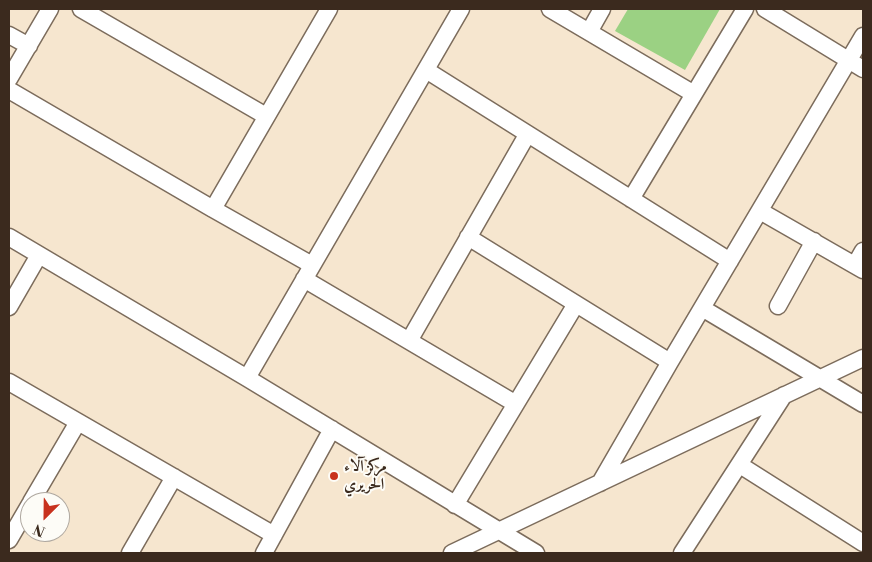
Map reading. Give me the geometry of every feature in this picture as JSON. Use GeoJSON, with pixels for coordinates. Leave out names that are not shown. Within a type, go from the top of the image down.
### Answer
{"type":"FeatureCollection","features":[{"type":"Feature","properties":{"kind":"street"},"geometry":{"type":"LineString","coordinates":[[9,79],[50,9]]}},
{"type":"Feature","properties":{"kind":"street"},"geometry":{"type":"LineString","coordinates":[[81,9],[266,116]]}},
{"type":"Feature","properties":{"kind":"street"},"geometry":{"type":"LineString","coordinates":[[213,209],[327,9]]}},
{"type":"Feature","properties":{"kind":"street"},"geometry":{"type":"LineString","coordinates":[[247,378],[462,9]]}},
{"type":"Feature","properties":{"kind":"street"},"geometry":{"type":"LineString","coordinates":[[550,9],[694,94]]}},
{"type":"Feature","properties":{"kind":"street"},"geometry":{"type":"LineString","coordinates":[[589,32],[602,9]]}},
{"type":"Feature","properties":{"kind":"street"},"geometry":{"type":"LineString","coordinates":[[631,199],[746,9]]}},
{"type":"Feature","properties":{"kind":"street"},"geometry":{"type":"LineString","coordinates":[[765,9],[863,69]]}},
{"type":"Feature","properties":{"kind":"street"},"geometry":{"type":"LineString","coordinates":[[9,35],[29,46]]}},
{"type":"Feature","properties":{"kind":"street"},"geometry":{"type":"LineString","coordinates":[[600,483],[863,36]]}},
{"type":"Feature","properties":{"kind":"street"},"geometry":{"type":"LineString","coordinates":[[426,70],[730,261]]}},
{"type":"Feature","properties":{"kind":"street"},"geometry":{"type":"LineString","coordinates":[[9,90],[312,265]]}},
{"type":"Feature","properties":{"kind":"street"},"geometry":{"type":"LineString","coordinates":[[409,341],[527,135]]}},
{"type":"Feature","properties":{"kind":"street"},"geometry":{"type":"LineString","coordinates":[[760,211],[814,241],[861,262]]}},
{"type":"Feature","properties":{"kind":"street"},"geometry":{"type":"LineString","coordinates":[[9,237],[536,553]]}},
{"type":"Feature","properties":{"kind":"street"},"geometry":{"type":"LineString","coordinates":[[468,238],[670,362]]}},
{"type":"Feature","properties":{"kind":"street"},"geometry":{"type":"LineString","coordinates":[[778,306],[814,241]]}},
{"type":"Feature","properties":{"kind":"street"},"geometry":{"type":"LineString","coordinates":[[9,307],[39,255]]}},
{"type":"Feature","properties":{"kind":"street"},"geometry":{"type":"LineString","coordinates":[[304,279],[516,404]]}},
{"type":"Feature","properties":{"kind":"street"},"geometry":{"type":"LineString","coordinates":[[455,505],[576,304]]}},
{"type":"Feature","properties":{"kind":"street"},"geometry":{"type":"LineString","coordinates":[[702,308],[863,404]]}},
{"type":"Feature","properties":{"kind":"street"},"geometry":{"type":"LineString","coordinates":[[452,553],[863,358]]}},
{"type":"Feature","properties":{"kind":"street"},"geometry":{"type":"LineString","coordinates":[[9,382],[274,535]]}},
{"type":"Feature","properties":{"kind":"street"},"geometry":{"type":"LineString","coordinates":[[682,553],[784,395]]}},
{"type":"Feature","properties":{"kind":"street"},"geometry":{"type":"LineString","coordinates":[[37,492],[78,422]]}},
{"type":"Feature","properties":{"kind":"street"},"geometry":{"type":"LineString","coordinates":[[264,553],[332,430]]}},
{"type":"Feature","properties":{"kind":"street"},"geometry":{"type":"LineString","coordinates":[[740,465],[863,543]]}},
{"type":"Feature","properties":{"kind":"street"},"geometry":{"type":"LineString","coordinates":[[130,553],[174,477]]}},
{"type":"Feature","properties":{"kind":"street"},"geometry":{"type":"LineString","coordinates":[[9,540],[20,522]]}},
{"type":"Feature","properties":{"kind":"green space"},"geometry":{"type":"Polygon","coordinates":[[[628,9],[720,9],[685,70],[615,31],[628,9]]]}},
{"type":"Feature","properties":{"kind":"place","name":"مركز آلاء الحريري"},"geometry":{"type":"Point","coordinates":[334,476]}}]}
